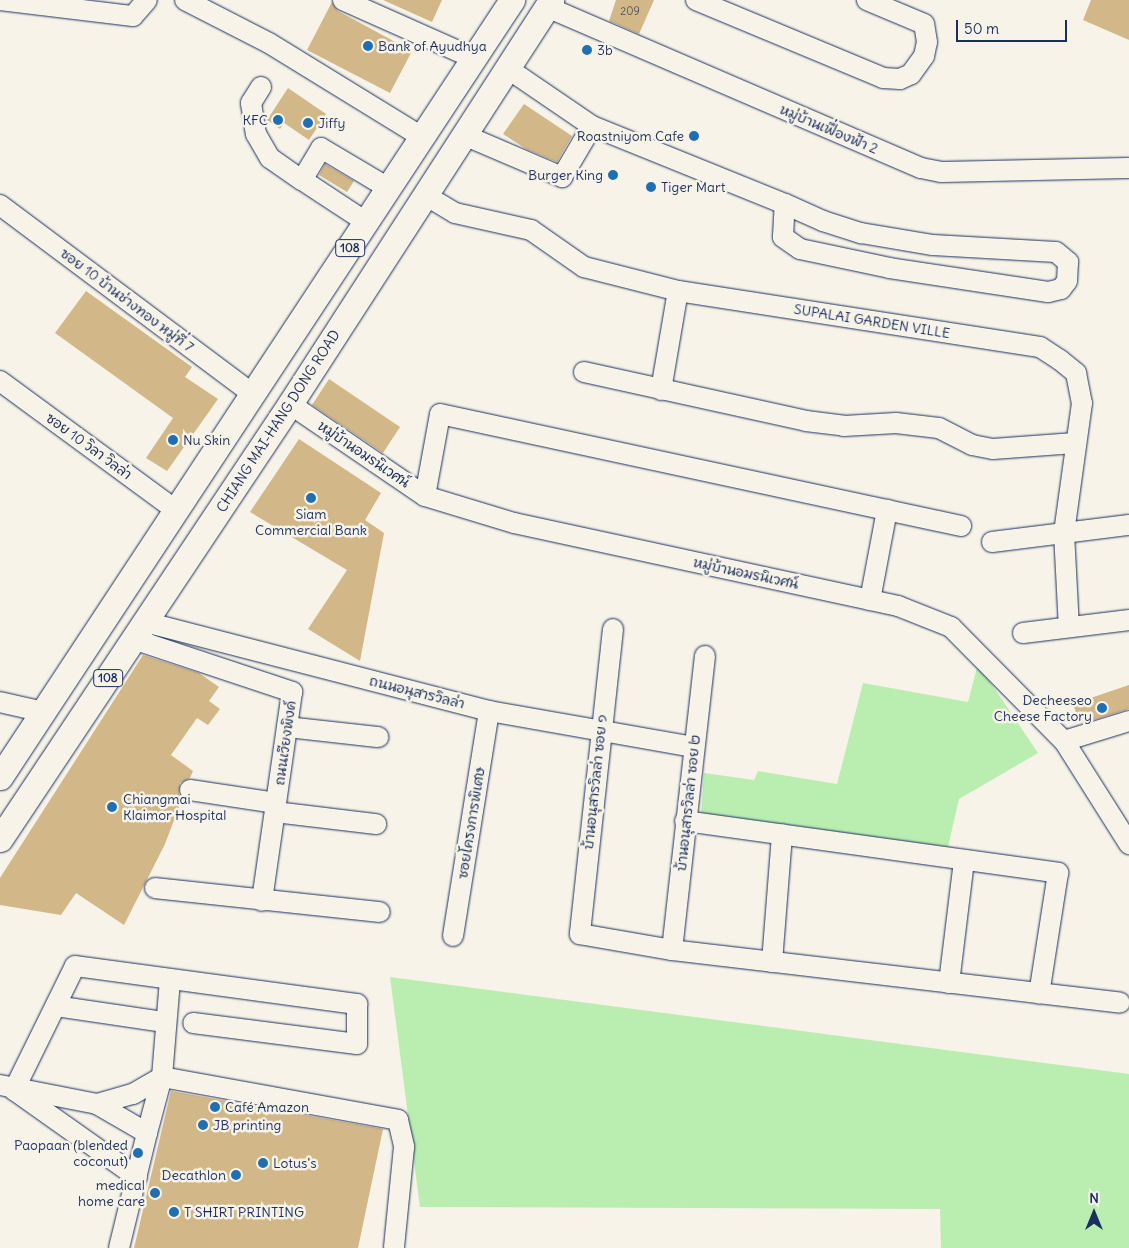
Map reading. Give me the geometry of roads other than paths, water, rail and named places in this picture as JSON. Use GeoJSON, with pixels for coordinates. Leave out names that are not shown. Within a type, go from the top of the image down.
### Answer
{"type":"FeatureCollection","features":[{"type":"Feature","properties":{"kind":"main road","name":"108"},"geometry":{"type":"LineString","coordinates":[[0,777],[512,0]]}},
{"type":"Feature","properties":{"kind":"main road","name":"CHIANG MAI-HANG DONG ROAD"},"geometry":{"type":"LineString","coordinates":[[0,839],[290,404],[549,4]]}},
{"type":"Feature","properties":{"kind":"main road"},"geometry":{"type":"LineString","coordinates":[[182,503],[216,516]]}},
{"type":"Feature","properties":{"kind":"street"},"geometry":{"type":"LineString","coordinates":[[0,0],[132,16],[147,0]]}},
{"type":"Feature","properties":{"kind":"street"},"geometry":{"type":"LineString","coordinates":[[185,0],[269,43],[422,136]]}},
{"type":"Feature","properties":{"kind":"street"},"geometry":{"type":"LineString","coordinates":[[343,0],[474,58]]}},
{"type":"Feature","properties":{"kind":"street"},"geometry":{"type":"LineString","coordinates":[[696,0],[725,6],[884,78],[906,76],[924,56],[926,27],[914,18],[868,0]]}},
{"type":"Feature","properties":{"kind":"street","name":"หมู่บ้านเฟื่องฟ้า 2"},"geometry":{"type":"LineString","coordinates":[[549,4],[921,168],[941,172],[1129,168]]}},
{"type":"Feature","properties":{"kind":"street"},"geometry":{"type":"LineString","coordinates":[[507,68],[592,126],[785,204],[823,221],[887,238],[933,245],[1056,252],[1068,262],[1067,280],[1061,289],[1048,292],[890,268],[800,249],[783,238],[785,204]]}},
{"type":"Feature","properties":{"kind":"street"},"geometry":{"type":"LineString","coordinates":[[261,87],[251,103],[256,134],[270,158],[366,222]]}},
{"type":"Feature","properties":{"kind":"street"},"geometry":{"type":"LineString","coordinates":[[464,135],[562,177],[592,126]]}},
{"type":"Feature","properties":{"kind":"street"},"geometry":{"type":"LineString","coordinates":[[302,180],[321,148],[388,188]]}},
{"type":"Feature","properties":{"kind":"street","name":"SUPALAI GARDEN VILLE"},"geometry":{"type":"LineString","coordinates":[[425,195],[455,213],[530,230],[544,236],[584,267],[678,291],[1040,347],[1076,373],[1082,403],[1064,533],[1068,627]]}},
{"type":"Feature","properties":{"kind":"street","name":"ซอย 10 บ้านช่างทอง หมู่ที่ 7"},"geometry":{"type":"LineString","coordinates":[[0,205],[254,394]]}},
{"type":"Feature","properties":{"kind":"street"},"geometry":{"type":"LineString","coordinates":[[661,390],[678,291]]}},
{"type":"Feature","properties":{"kind":"street"},"geometry":{"type":"LineString","coordinates":[[584,372],[661,390],[844,426],[920,425],[939,428],[972,445],[993,449],[1075,443]]}},
{"type":"Feature","properties":{"kind":"street","name":"ซอย 10 วิลา วิลล่า"},"geometry":{"type":"LineString","coordinates":[[0,381],[182,503]]}},
{"type":"Feature","properties":{"kind":"street","name":"หมู่บ้านอมรนิเวศน์"},"geometry":{"type":"LineString","coordinates":[[290,404],[425,496],[514,523],[898,606],[951,627],[1064,741],[1127,837]]}},
{"type":"Feature","properties":{"kind":"street"},"geometry":{"type":"LineString","coordinates":[[425,496],[440,414],[960,526]]}},
{"type":"Feature","properties":{"kind":"street"},"geometry":{"type":"LineString","coordinates":[[870,600],[888,510]]}},
{"type":"Feature","properties":{"kind":"street"},"geometry":{"type":"LineString","coordinates":[[992,542],[1129,525]]}},
{"type":"Feature","properties":{"kind":"street"},"geometry":{"type":"LineString","coordinates":[[1023,634],[1129,620]]}},
{"type":"Feature","properties":{"kind":"street","name":"บ้านอนุสารวิลล่า ซอย ๑"},"geometry":{"type":"LineString","coordinates":[[613,629],[600,732],[580,934],[672,950]]}},
{"type":"Feature","properties":{"kind":"street","name":"ถนนอนุสารวิลล่า"},"geometry":{"type":"LineString","coordinates":[[139,631],[489,711],[693,747]]}},
{"type":"Feature","properties":{"kind":"street","name":"ถนนเวียงพิงค์"},"geometry":{"type":"LineString","coordinates":[[139,631],[292,692],[262,900]]}},
{"type":"Feature","properties":{"kind":"street","name":"บ้านอนุสารวิลล่า ซอย ๒"},"geometry":{"type":"LineString","coordinates":[[672,950],[693,747],[705,656]]}},
{"type":"Feature","properties":{"kind":"street"},"geometry":{"type":"LineString","coordinates":[[0,702],[44,712]]}},
{"type":"Feature","properties":{"kind":"street","name":"ซอยโครงการพิเศษ"},"geometry":{"type":"LineString","coordinates":[[453,936],[489,711]]}},
{"type":"Feature","properties":{"kind":"street"},"geometry":{"type":"LineString","coordinates":[[1064,741],[1129,721]]}},
{"type":"Feature","properties":{"kind":"street"},"geometry":{"type":"LineString","coordinates":[[287,727],[378,737]]}},
{"type":"Feature","properties":{"kind":"street"},"geometry":{"type":"LineString","coordinates":[[190,790],[276,808],[376,824]]}},
{"type":"Feature","properties":{"kind":"street"},"geometry":{"type":"LineString","coordinates":[[685,821],[1058,873],[1039,994]]}},
{"type":"Feature","properties":{"kind":"street"},"geometry":{"type":"LineString","coordinates":[[772,962],[782,834]]}},
{"type":"Feature","properties":{"kind":"street"},"geometry":{"type":"LineString","coordinates":[[949,984],[964,860]]}},
{"type":"Feature","properties":{"kind":"street"},"geometry":{"type":"LineString","coordinates":[[155,888],[380,912]]}},
{"type":"Feature","properties":{"kind":"street"},"geometry":{"type":"LineString","coordinates":[[672,950],[1120,1003]]}},
{"type":"Feature","properties":{"kind":"street"},"geometry":{"type":"LineString","coordinates":[[7,1088],[56,1006],[74,966],[356,1004],[357,1044],[193,1023]]}},
{"type":"Feature","properties":{"kind":"street"},"geometry":{"type":"LineString","coordinates":[[119,1248],[162,1077],[170,979]]}},
{"type":"Feature","properties":{"kind":"street"},"geometry":{"type":"LineString","coordinates":[[56,1006],[165,1022]]}},
{"type":"Feature","properties":{"kind":"street"},"geometry":{"type":"LineString","coordinates":[[97,1104],[134,1094],[162,1077],[398,1120],[404,1147],[394,1248]]}},
{"type":"Feature","properties":{"kind":"street"},"geometry":{"type":"LineString","coordinates":[[7,1088],[97,1104],[147,1133]]}},
{"type":"Feature","properties":{"kind":"street"},"geometry":{"type":"LineString","coordinates":[[7,1088],[137,1177]]}},
{"type":"Feature","properties":{"kind":"place","name":"Bank of Ayudhya"},"geometry":{"type":"Point","coordinates":[368,46]}},
{"type":"Feature","properties":{"kind":"place","name":"3b"},"geometry":{"type":"Point","coordinates":[587,50]}},
{"type":"Feature","properties":{"kind":"place","name":"KFC"},"geometry":{"type":"Point","coordinates":[278,120]}},
{"type":"Feature","properties":{"kind":"place","name":"Jiffy"},"geometry":{"type":"Point","coordinates":[308,123]}},
{"type":"Feature","properties":{"kind":"place","name":"Roastniyom Cafe"},"geometry":{"type":"Point","coordinates":[694,136]}},
{"type":"Feature","properties":{"kind":"place","name":"Burger King"},"geometry":{"type":"Point","coordinates":[613,175]}},
{"type":"Feature","properties":{"kind":"place","name":"Tiger Mart"},"geometry":{"type":"Point","coordinates":[651,187]}},
{"type":"Feature","properties":{"kind":"place","name":"Nu Skin"},"geometry":{"type":"Point","coordinates":[173,440]}},
{"type":"Feature","properties":{"kind":"place","name":"Siam Commercial Bank"},"geometry":{"type":"Point","coordinates":[311,498]}},
{"type":"Feature","properties":{"kind":"place","name":"Decheeseo Cheese Factory"},"geometry":{"type":"Point","coordinates":[1102,708]}},
{"type":"Feature","properties":{"kind":"place","name":"Chiangmai Klaimor Hospital"},"geometry":{"type":"Point","coordinates":[112,807]}},
{"type":"Feature","properties":{"kind":"place","name":"Café Amazon"},"geometry":{"type":"Point","coordinates":[215,1107]}},
{"type":"Feature","properties":{"kind":"place","name":"JB printing"},"geometry":{"type":"Point","coordinates":[203,1125]}},
{"type":"Feature","properties":{"kind":"place","name":"Paopaan (blended coconut)"},"geometry":{"type":"Point","coordinates":[138,1153]}},
{"type":"Feature","properties":{"kind":"place","name":"Lotus's"},"geometry":{"type":"Point","coordinates":[263,1163]}},
{"type":"Feature","properties":{"kind":"place","name":"Decathlon"},"geometry":{"type":"Point","coordinates":[236,1175]}},
{"type":"Feature","properties":{"kind":"place","name":"medical home care"},"geometry":{"type":"Point","coordinates":[155,1193]}},
{"type":"Feature","properties":{"kind":"place","name":"T SHIRT PRINTING"},"geometry":{"type":"Point","coordinates":[174,1212]}}]}
